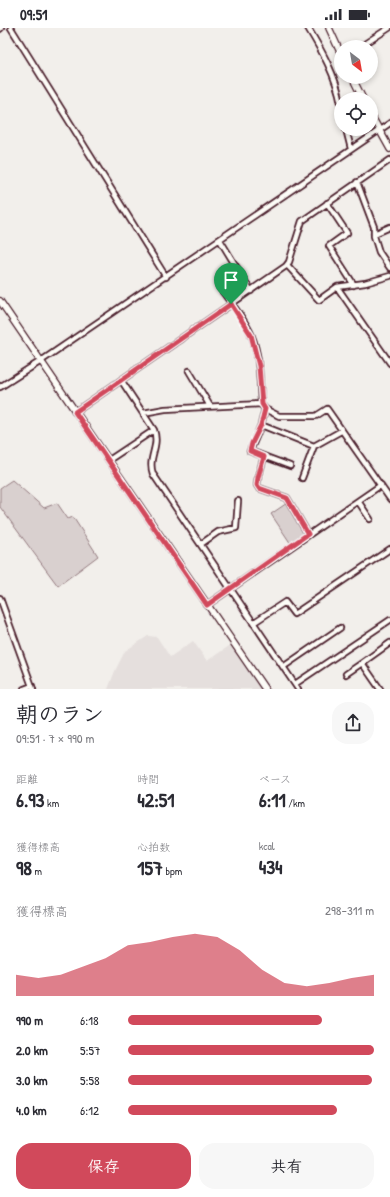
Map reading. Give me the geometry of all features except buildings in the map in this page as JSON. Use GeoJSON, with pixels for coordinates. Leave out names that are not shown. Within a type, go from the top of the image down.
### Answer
{"type":"FeatureCollection","features":[{"type":"Feature","properties":{"kind":"street"},"geometry":{"type":"LineString","coordinates":[[11,28],[166,276]]}},
{"type":"Feature","properties":{"kind":"street"},"geometry":{"type":"LineString","coordinates":[[308,28],[322,50],[339,92]]}},
{"type":"Feature","properties":{"kind":"street"},"geometry":{"type":"LineString","coordinates":[[328,28],[334,40]]}},
{"type":"Feature","properties":{"kind":"street"},"geometry":{"type":"LineString","coordinates":[[371,40],[389,28]]}},
{"type":"Feature","properties":{"kind":"street"},"geometry":{"type":"LineString","coordinates":[[0,386],[41,361],[390,123]]}},
{"type":"Feature","properties":{"kind":"street"},"geometry":{"type":"LineString","coordinates":[[379,130],[390,149]]}},
{"type":"Feature","properties":{"kind":"street"},"geometry":{"type":"LineString","coordinates":[[348,136],[351,150]]}},
{"type":"Feature","properties":{"kind":"street"},"geometry":{"type":"LineString","coordinates":[[75,412],[287,265],[302,221],[390,160]]}},
{"type":"Feature","properties":{"kind":"street"},"geometry":{"type":"LineString","coordinates":[[357,182],[374,227],[374,236],[379,252],[390,268]]}},
{"type":"Feature","properties":{"kind":"street"},"geometry":{"type":"LineString","coordinates":[[327,203],[347,233],[329,246],[354,285]]}},
{"type":"Feature","properties":{"kind":"street"},"geometry":{"type":"LineString","coordinates":[[374,234],[390,226]]}},
{"type":"Feature","properties":{"kind":"street"},"geometry":{"type":"LineString","coordinates":[[220,240],[251,291]]}},
{"type":"Feature","properties":{"kind":"street"},"geometry":{"type":"LineString","coordinates":[[287,265],[319,300],[337,287],[374,282],[390,276]]}},
{"type":"Feature","properties":{"kind":"street"},"geometry":{"type":"LineString","coordinates":[[337,287],[390,364]]}},
{"type":"Feature","properties":{"kind":"street"},"geometry":{"type":"LineString","coordinates":[[220,288],[251,335],[259,366],[262,404],[265,409],[279,416],[316,416],[327,409],[390,499]]}},
{"type":"Feature","properties":{"kind":"street"},"geometry":{"type":"LineString","coordinates":[[0,301],[266,689]]}},
{"type":"Feature","properties":{"kind":"street"},"geometry":{"type":"LineString","coordinates":[[189,371],[210,406]]}},
{"type":"Feature","properties":{"kind":"street"},"geometry":{"type":"LineString","coordinates":[[122,380],[154,430],[157,441],[152,457],[152,470],[296,687],[390,620]]}},
{"type":"Feature","properties":{"kind":"street"},"geometry":{"type":"LineString","coordinates":[[143,413],[165,409],[262,404]]}},
{"type":"Feature","properties":{"kind":"street"},"geometry":{"type":"LineString","coordinates":[[265,409],[261,425],[252,443],[250,451],[290,466]]}},
{"type":"Feature","properties":{"kind":"street"},"geometry":{"type":"LineString","coordinates":[[261,425],[314,446]]}},
{"type":"Feature","properties":{"kind":"street"},"geometry":{"type":"LineString","coordinates":[[109,460],[154,430]]}},
{"type":"Feature","properties":{"kind":"street"},"geometry":{"type":"LineString","coordinates":[[302,478],[314,446],[341,431]]}},
{"type":"Feature","properties":{"kind":"street"},"geometry":{"type":"LineString","coordinates":[[264,457],[257,485],[259,488],[287,498],[308,534]]}},
{"type":"Feature","properties":{"kind":"street"},"geometry":{"type":"LineString","coordinates":[[207,605],[381,485]]}},
{"type":"Feature","properties":{"kind":"street"},"geometry":{"type":"LineString","coordinates":[[201,544],[218,532],[236,528],[238,501]]}},
{"type":"Feature","properties":{"kind":"street"},"geometry":{"type":"LineString","coordinates":[[358,501],[370,519]]}},
{"type":"Feature","properties":{"kind":"street"},"geometry":{"type":"LineString","coordinates":[[254,623],[285,602],[294,614],[390,549]]}},
{"type":"Feature","properties":{"kind":"street"},"geometry":{"type":"LineString","coordinates":[[0,598],[33,688],[24,689]]}},
{"type":"Feature","properties":{"kind":"street"},"geometry":{"type":"LineString","coordinates":[[284,668],[340,628]]}},
{"type":"Feature","properties":{"kind":"street"},"geometry":{"type":"LineString","coordinates":[[346,674],[390,643]]}},
{"type":"Feature","properties":{"kind":"street"},"geometry":{"type":"LineString","coordinates":[[362,663],[380,689]]}},
{"type":"Feature","properties":{"kind":"shaded area"},"geometry":{"type":"Polygon","coordinates":[[[12,480],[44,508],[57,503],[68,519],[73,517],[98,556],[58,586],[0,507],[0,488],[12,480]]]}},
{"type":"Feature","properties":{"kind":"shaded area"},"geometry":{"type":"Polygon","coordinates":[[[287,503],[305,534],[291,544],[271,514],[287,503]]]}},
{"type":"Feature","properties":{"kind":"shaded area"},"geometry":{"type":"Polygon","coordinates":[[[148,636],[157,637],[170,657],[193,641],[207,661],[232,644],[261,689],[108,689],[125,651],[148,636]]]}},
{"type":"Feature","properties":{"kind":"route"},"geometry":{"type":"LineString","coordinates":[[231,304],[242,318],[251,335],[259,366],[262,404],[265,409],[261,425],[252,443],[250,451],[264,457],[257,485],[259,488],[287,498],[308,534],[207,605],[75,412],[231,304]]}}]}
